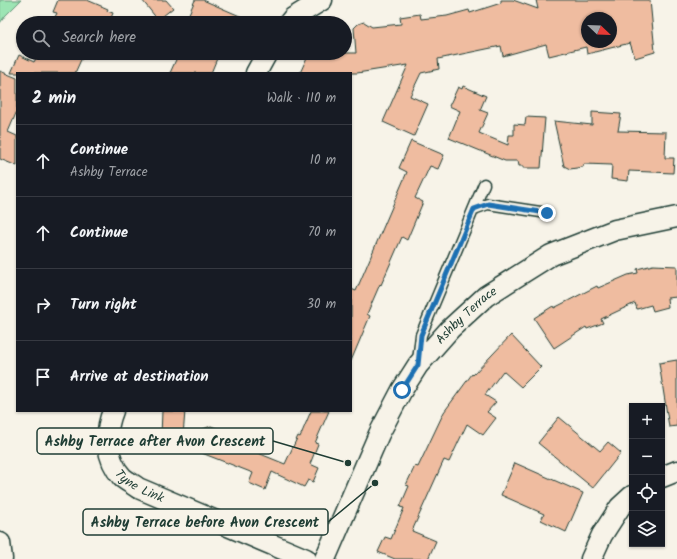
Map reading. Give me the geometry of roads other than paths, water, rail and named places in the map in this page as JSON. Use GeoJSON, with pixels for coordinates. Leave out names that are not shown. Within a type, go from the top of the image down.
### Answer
{"type":"FeatureCollection","features":[{"type":"Feature","properties":{"kind":"street"},"geometry":{"type":"LineString","coordinates":[[296,16],[322,0]]}},
{"type":"Feature","properties":{"kind":"street"},"geometry":{"type":"LineString","coordinates":[[257,72],[263,60]]}},
{"type":"Feature","properties":{"kind":"street","name":"Ashby Terrace"},"geometry":{"type":"LineString","coordinates":[[325,559],[379,434],[402,390],[418,365],[450,329],[486,296],[551,255],[615,230],[677,217]]}},
{"type":"Feature","properties":{"kind":"street","name":"Tyne Link"},"geometry":{"type":"LineString","coordinates":[[113,412],[109,420],[107,442],[112,461],[123,477],[138,488],[306,559]]}},
{"type":"Feature","properties":{"kind":"street"},"geometry":{"type":"LineString","coordinates":[[665,476],[677,471]]}},
{"type":"Feature","properties":{"kind":"street"},"geometry":{"type":"LineString","coordinates":[[591,559],[602,534],[620,506],[629,498]]}},
{"type":"Feature","properties":{"kind":"street"},"geometry":{"type":"LineString","coordinates":[[0,543],[2,559]]}},
{"type":"Feature","properties":{"kind":"lane"},"geometry":{"type":"LineString","coordinates":[[418,365],[421,335],[484,184]]}},
{"type":"Feature","properties":{"kind":"lane"},"geometry":{"type":"LineString","coordinates":[[474,209],[488,204],[547,213]]}},
{"type":"Feature","properties":{"kind":"place","name":"Ashby Terrace after Avon Crescent"},"geometry":{"type":"Point","coordinates":[348,463]}},
{"type":"Feature","properties":{"kind":"place","name":"Ashby Terrace before Avon Crescent"},"geometry":{"type":"Point","coordinates":[375,483]}}]}
